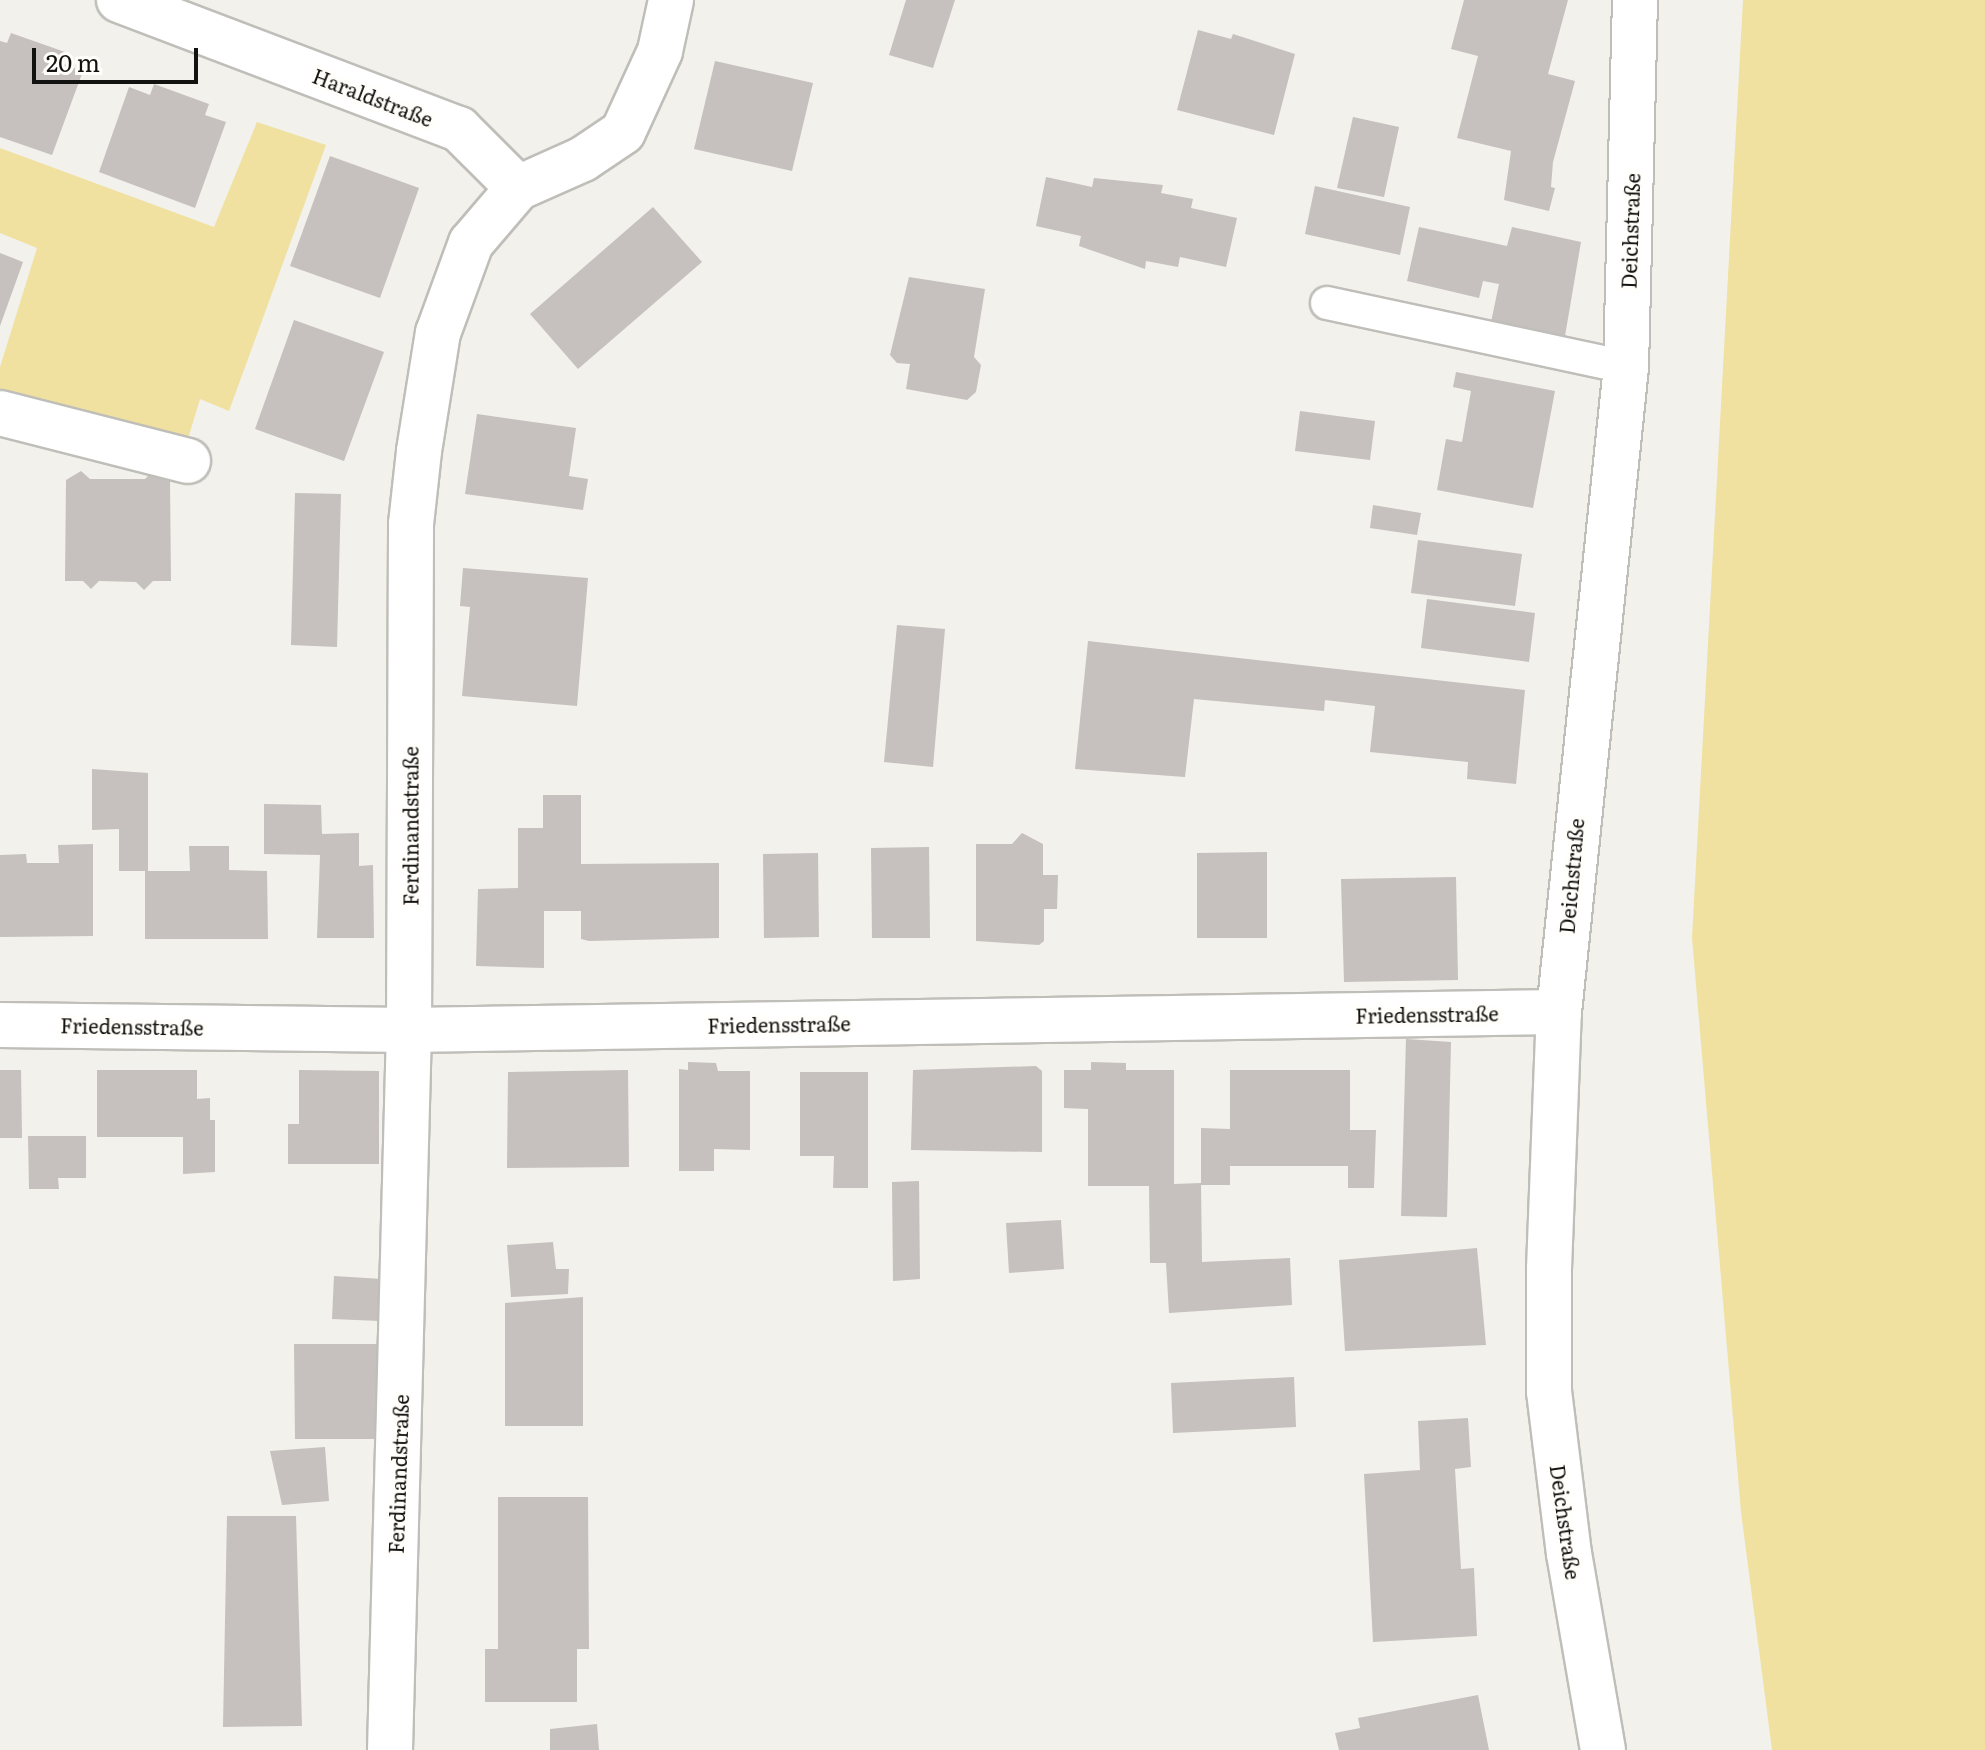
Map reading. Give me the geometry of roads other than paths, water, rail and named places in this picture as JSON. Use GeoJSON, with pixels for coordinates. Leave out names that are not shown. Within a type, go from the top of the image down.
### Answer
{"type":"FeatureCollection","features":[{"type":"Feature","properties":{"kind":"street","name":"Haraldstraße"},"geometry":{"type":"LineString","coordinates":[[119,0],[459,129],[518,188]]}},
{"type":"Feature","properties":{"kind":"street","name":"Ferdinandstraße"},"geometry":{"type":"LineString","coordinates":[[390,1750],[409,1030],[411,524],[419,451],[438,333],[471,243],[518,188],[583,159],[623,132],[660,51],[671,0]]}},
{"type":"Feature","properties":{"kind":"street","name":"Deichstraße"},"geometry":{"type":"LineString","coordinates":[[1603,1750],[1569,1554],[1549,1392],[1559,1012],[1626,367],[1635,0]]}},
{"type":"Feature","properties":{"kind":"street"},"geometry":{"type":"LineString","coordinates":[[0,413],[188,461]]}},
{"type":"Feature","properties":{"kind":"street","name":"Friedensstraße"},"geometry":{"type":"LineString","coordinates":[[0,1025],[409,1030],[1559,1012]]}},
{"type":"Feature","properties":{"kind":"lane"},"geometry":{"type":"LineString","coordinates":[[1327,303],[1626,367]]}}]}
